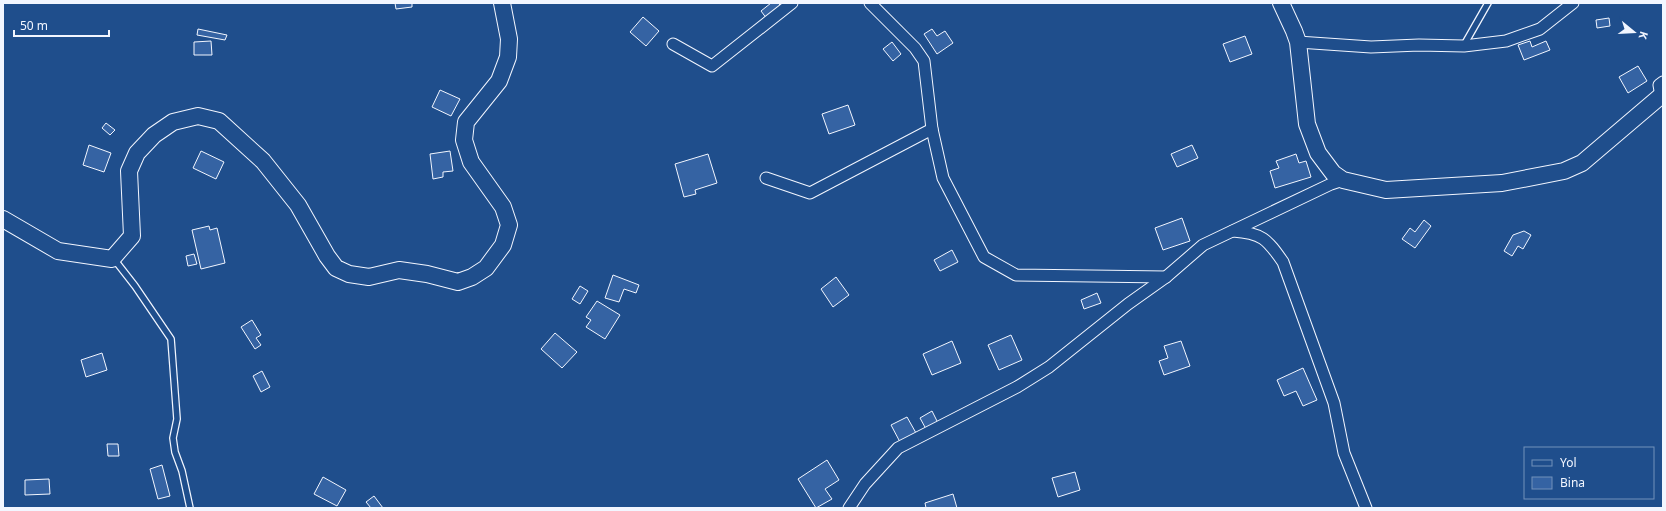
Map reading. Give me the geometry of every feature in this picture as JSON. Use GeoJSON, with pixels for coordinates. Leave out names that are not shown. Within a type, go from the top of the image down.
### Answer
{"type":"FeatureCollection","features":[{"type":"Feature","properties":{"kind":"street"},"geometry":{"type":"LineString","coordinates":[[3,219],[58,251],[112,259],[132,236],[129,170],[137,153],[154,135],[173,122],[198,116],[219,121],[263,161],[298,205],[336,268],[349,274],[369,277],[399,270],[427,274],[458,282],[472,277],[486,268],[503,245],[509,225],[503,207],[471,162],[464,140],[466,122],[499,81],[508,57],[510,38],[502,3]]}},
{"type":"Feature","properties":{"kind":"street"},"geometry":{"type":"LineString","coordinates":[[673,44],[712,66],[792,3]]}},
{"type":"Feature","properties":{"kind":"street"},"geometry":{"type":"LineString","coordinates":[[870,3],[915,48],[924,61],[932,129],[943,178],[984,257],[1016,275],[1166,277]]}},
{"type":"Feature","properties":{"kind":"street"},"geometry":{"type":"LineString","coordinates":[[1281,3],[1298,42],[1307,124],[1311,139],[1318,153],[1333,174],[1342,180],[1386,190],[1502,183],[1564,171],[1582,163],[1662,91]]}},
{"type":"Feature","properties":{"kind":"street"},"geometry":{"type":"LineString","coordinates":[[1298,42],[1371,47],[1418,45],[1464,46],[1506,41],[1540,29],[1573,3]]}},
{"type":"Feature","properties":{"kind":"street"},"geometry":{"type":"LineString","coordinates":[[766,178],[810,193],[932,129]]}},
{"type":"Feature","properties":{"kind":"street"},"geometry":{"type":"LineString","coordinates":[[849,508],[865,484],[898,448],[1017,387],[1049,367],[1128,304],[1166,277],[1204,245],[1342,180]]}},
{"type":"Feature","properties":{"kind":"street"},"geometry":{"type":"LineString","coordinates":[[1233,231],[1258,235],[1270,243],[1284,262],[1306,329],[1334,404],[1344,453],[1366,508]]}},
{"type":"Feature","properties":{"kind":"lane"},"geometry":{"type":"LineString","coordinates":[[1464,46],[1488,3]]}},
{"type":"Feature","properties":{"kind":"lane"},"geometry":{"type":"LineString","coordinates":[[113,257],[135,286],[171,339],[177,419],[173,438],[175,452],[182,470],[190,508]]}},
{"type":"Feature","properties":{"kind":"building"},"geometry":{"type":"Polygon","coordinates":[[[395,3],[412,3],[412,7],[396,9],[395,3]]]}},
{"type":"Feature","properties":{"kind":"building"},"geometry":{"type":"Polygon","coordinates":[[[771,3],[778,3],[782,7],[767,19],[761,11],[771,3]]]}},
{"type":"Feature","properties":{"kind":"building"},"geometry":{"type":"Polygon","coordinates":[[[643,17],[659,31],[646,46],[630,32],[643,17]]]}},
{"type":"Feature","properties":{"kind":"building"},"geometry":{"type":"Polygon","coordinates":[[[1609,18],[1610,26],[1597,28],[1596,20],[1609,18]]]}},
{"type":"Feature","properties":{"kind":"building"},"geometry":{"type":"Polygon","coordinates":[[[198,29],[227,35],[225,40],[197,35],[198,29]]]}},
{"type":"Feature","properties":{"kind":"building"},"geometry":{"type":"Polygon","coordinates":[[[932,29],[937,36],[945,31],[953,43],[937,54],[924,34],[932,29]]]}},
{"type":"Feature","properties":{"kind":"building"},"geometry":{"type":"Polygon","coordinates":[[[1245,36],[1252,54],[1230,62],[1223,44],[1245,36]]]}},
{"type":"Feature","properties":{"kind":"building"},"geometry":{"type":"Polygon","coordinates":[[[211,41],[212,55],[194,55],[194,42],[211,41]]]}},
{"type":"Feature","properties":{"kind":"building"},"geometry":{"type":"Polygon","coordinates":[[[1530,41],[1532,47],[1546,41],[1550,50],[1524,60],[1518,45],[1530,41]]]}},
{"type":"Feature","properties":{"kind":"building"},"geometry":{"type":"Polygon","coordinates":[[[892,42],[901,54],[893,61],[883,49],[892,42]]]}},
{"type":"Feature","properties":{"kind":"building"},"geometry":{"type":"Polygon","coordinates":[[[1638,66],[1647,81],[1628,93],[1619,77],[1638,66]]]}},
{"type":"Feature","properties":{"kind":"building"},"geometry":{"type":"Polygon","coordinates":[[[440,90],[460,99],[451,116],[432,107],[440,90]]]}},
{"type":"Feature","properties":{"kind":"building"},"geometry":{"type":"Polygon","coordinates":[[[848,105],[855,125],[829,134],[822,114],[848,105]]]}},
{"type":"Feature","properties":{"kind":"building"},"geometry":{"type":"Polygon","coordinates":[[[106,123],[115,130],[110,135],[102,128],[106,123]]]}},
{"type":"Feature","properties":{"kind":"building"},"geometry":{"type":"Polygon","coordinates":[[[89,145],[111,153],[104,172],[83,165],[89,145]]]}},
{"type":"Feature","properties":{"kind":"building"},"geometry":{"type":"Polygon","coordinates":[[[1192,145],[1198,158],[1177,167],[1171,154],[1192,145]]]}},
{"type":"Feature","properties":{"kind":"building"},"geometry":{"type":"Polygon","coordinates":[[[201,151],[224,162],[216,179],[193,168],[201,151]]]}},
{"type":"Feature","properties":{"kind":"building"},"geometry":{"type":"Polygon","coordinates":[[[450,151],[453,171],[443,172],[443,177],[433,179],[430,154],[450,151]]]}},
{"type":"Feature","properties":{"kind":"building"},"geometry":{"type":"Polygon","coordinates":[[[708,154],[717,183],[695,190],[696,194],[684,197],[675,164],[708,154]]]}},
{"type":"Feature","properties":{"kind":"building"},"geometry":{"type":"Polygon","coordinates":[[[1296,154],[1299,163],[1306,161],[1311,177],[1275,188],[1270,171],[1279,168],[1276,161],[1296,154]]]}},
{"type":"Feature","properties":{"kind":"building"},"geometry":{"type":"Polygon","coordinates":[[[1182,218],[1190,241],[1163,250],[1155,228],[1182,218]]]}},
{"type":"Feature","properties":{"kind":"building"},"geometry":{"type":"Polygon","coordinates":[[[1424,220],[1431,226],[1415,248],[1402,239],[1410,228],[1415,232],[1424,220]]]}},
{"type":"Feature","properties":{"kind":"building"},"geometry":{"type":"Polygon","coordinates":[[[209,226],[210,230],[217,228],[225,263],[201,269],[192,230],[209,226]]]}},
{"type":"Feature","properties":{"kind":"building"},"geometry":{"type":"Polygon","coordinates":[[[1524,231],[1531,235],[1523,249],[1518,246],[1512,256],[1504,251],[1513,235],[1524,231]]]}},
{"type":"Feature","properties":{"kind":"building"},"geometry":{"type":"Polygon","coordinates":[[[952,250],[958,262],[940,271],[934,260],[952,250]]]}},
{"type":"Feature","properties":{"kind":"building"},"geometry":{"type":"Polygon","coordinates":[[[194,254],[197,264],[188,266],[186,256],[194,254]]]}},
{"type":"Feature","properties":{"kind":"building"},"geometry":{"type":"Polygon","coordinates":[[[613,275],[639,285],[636,293],[624,289],[619,302],[605,298],[613,275]]]}},
{"type":"Feature","properties":{"kind":"building"},"geometry":{"type":"Polygon","coordinates":[[[836,277],[849,295],[833,307],[821,289],[836,277]]]}},
{"type":"Feature","properties":{"kind":"building"},"geometry":{"type":"Polygon","coordinates":[[[580,286],[588,291],[580,304],[572,299],[580,286]]]}},
{"type":"Feature","properties":{"kind":"building"},"geometry":{"type":"Polygon","coordinates":[[[1097,293],[1101,303],[1084,309],[1081,300],[1097,293]]]}},
{"type":"Feature","properties":{"kind":"building"},"geometry":{"type":"Polygon","coordinates":[[[597,301],[620,315],[605,339],[586,327],[591,320],[586,317],[597,301]]]}},
{"type":"Feature","properties":{"kind":"building"},"geometry":{"type":"Polygon","coordinates":[[[252,320],[261,335],[256,338],[261,345],[255,349],[241,327],[252,320]]]}},
{"type":"Feature","properties":{"kind":"building"},"geometry":{"type":"Polygon","coordinates":[[[555,333],[577,352],[562,368],[541,349],[555,333]]]}},
{"type":"Feature","properties":{"kind":"building"},"geometry":{"type":"Polygon","coordinates":[[[1011,335],[1022,360],[999,370],[988,345],[1011,335]]]}},
{"type":"Feature","properties":{"kind":"building"},"geometry":{"type":"Polygon","coordinates":[[[952,341],[961,363],[932,375],[923,354],[952,341]]]}},
{"type":"Feature","properties":{"kind":"building"},"geometry":{"type":"Polygon","coordinates":[[[1181,341],[1190,366],[1164,375],[1159,361],[1168,358],[1164,346],[1181,341]]]}},
{"type":"Feature","properties":{"kind":"building"},"geometry":{"type":"Polygon","coordinates":[[[102,353],[107,370],[86,377],[81,360],[102,353]]]}},
{"type":"Feature","properties":{"kind":"building"},"geometry":{"type":"Polygon","coordinates":[[[1303,368],[1317,400],[1303,406],[1296,391],[1284,396],[1277,380],[1303,368]]]}},
{"type":"Feature","properties":{"kind":"building"},"geometry":{"type":"Polygon","coordinates":[[[262,371],[270,387],[261,392],[253,376],[262,371]]]}},
{"type":"Feature","properties":{"kind":"building"},"geometry":{"type":"Polygon","coordinates":[[[932,411],[938,423],[926,429],[920,418],[932,411]]]}},
{"type":"Feature","properties":{"kind":"building"},"geometry":{"type":"Polygon","coordinates":[[[907,417],[916,433],[900,442],[891,425],[907,417]]]}},
{"type":"Feature","properties":{"kind":"building"},"geometry":{"type":"Polygon","coordinates":[[[107,444],[118,444],[119,456],[108,456],[107,444]]]}},
{"type":"Feature","properties":{"kind":"building"},"geometry":{"type":"Polygon","coordinates":[[[827,460],[839,480],[825,489],[832,499],[816,508],[798,479],[827,460]]]}},
{"type":"Feature","properties":{"kind":"building"},"geometry":{"type":"Polygon","coordinates":[[[162,465],[170,496],[158,499],[150,469],[162,465]]]}},
{"type":"Feature","properties":{"kind":"building"},"geometry":{"type":"Polygon","coordinates":[[[1075,472],[1080,490],[1058,497],[1052,478],[1075,472]]]}},
{"type":"Feature","properties":{"kind":"building"},"geometry":{"type":"Polygon","coordinates":[[[323,477],[346,490],[337,506],[314,494],[323,477]]]}},
{"type":"Feature","properties":{"kind":"building"},"geometry":{"type":"Polygon","coordinates":[[[49,479],[50,494],[25,495],[25,480],[49,479]]]}},
{"type":"Feature","properties":{"kind":"building"},"geometry":{"type":"Polygon","coordinates":[[[953,494],[957,508],[926,508],[925,503],[953,494]]]}},
{"type":"Feature","properties":{"kind":"building"},"geometry":{"type":"Polygon","coordinates":[[[374,496],[383,508],[371,508],[366,502],[374,496]]]}}]}
